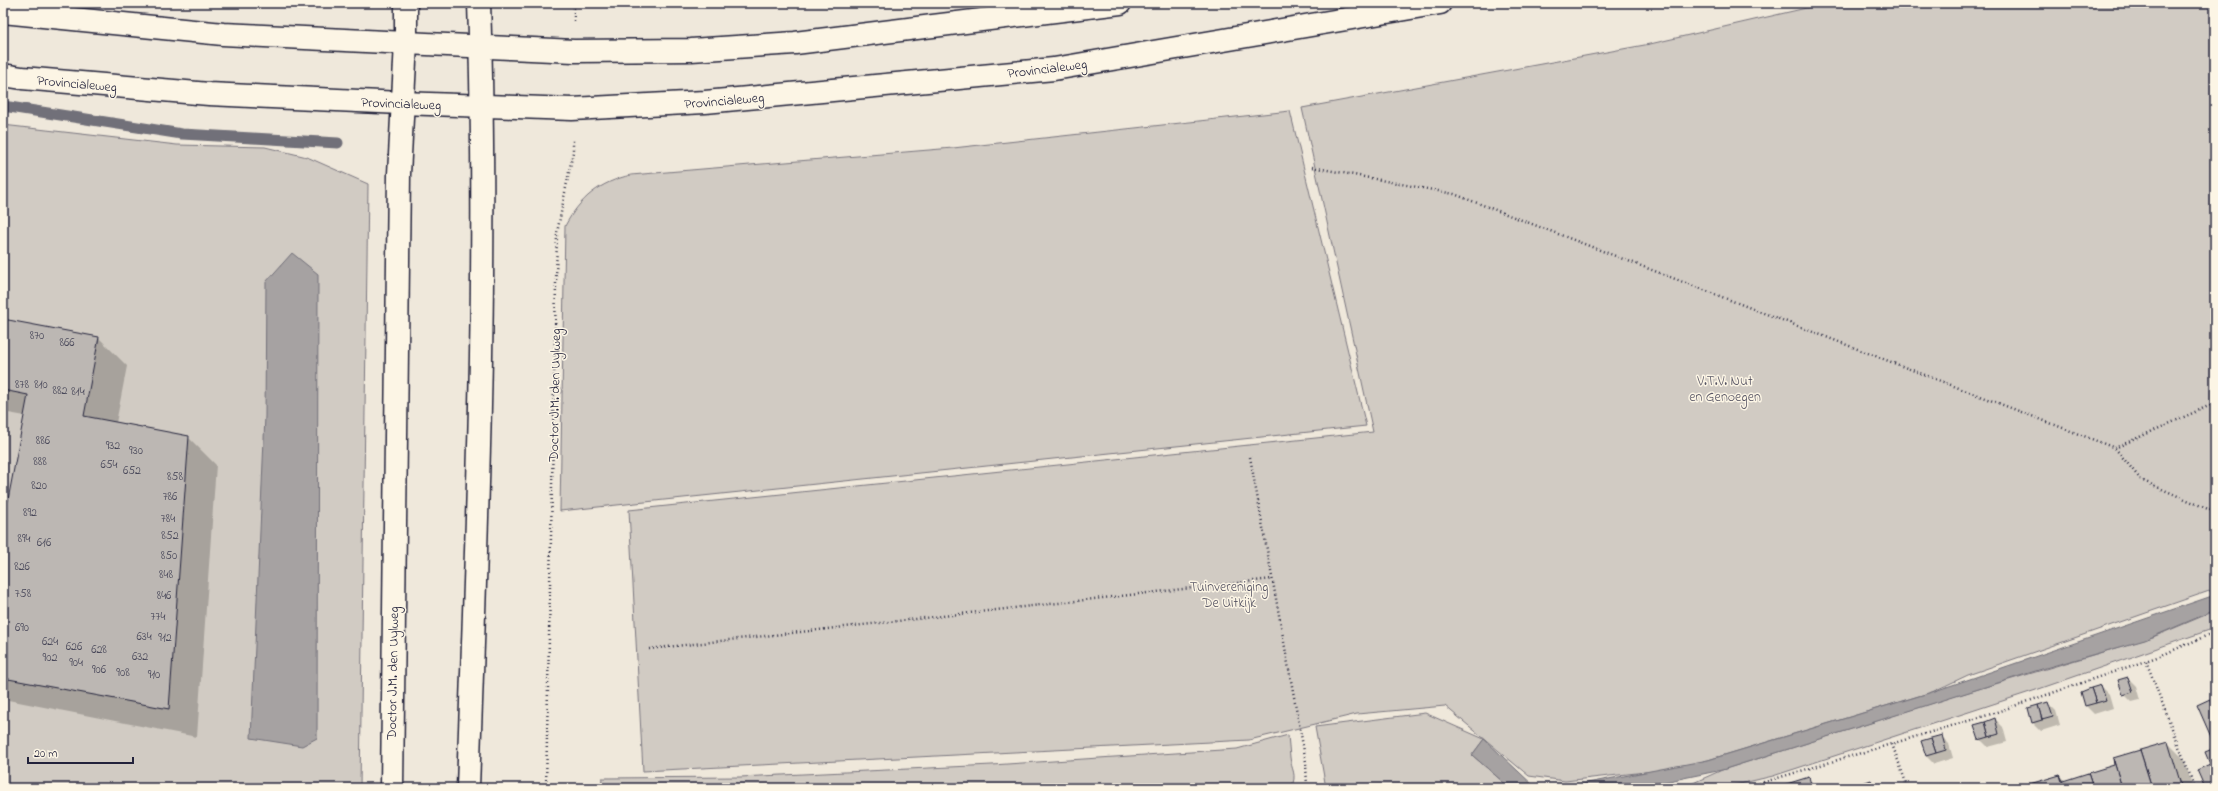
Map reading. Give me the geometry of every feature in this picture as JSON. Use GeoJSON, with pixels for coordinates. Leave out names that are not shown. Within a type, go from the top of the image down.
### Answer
{"type":"FeatureCollection","features":[{"type":"Feature","properties":{"kind":"main road","name":"Doctor J.M. den Uylweg"},"geometry":{"type":"LineString","coordinates":[[392,788],[401,103],[406,43],[406,3]]}},
{"type":"Feature","properties":{"kind":"main road"},"geometry":{"type":"LineString","coordinates":[[468,788],[478,489],[483,106],[479,3]]}},
{"type":"Feature","properties":{"kind":"main road"},"geometry":{"type":"LineString","coordinates":[[3,12],[223,34],[574,51],[691,50],[795,43],[1120,3]]}},
{"type":"Feature","properties":{"kind":"main road","name":"Provincialeweg"},"geometry":{"type":"LineString","coordinates":[[3,75],[22,78],[208,94],[572,109],[705,102],[1054,69],[1440,3]]}},
{"type":"Feature","properties":{"kind":"path"},"geometry":{"type":"LineString","coordinates":[[574,3],[574,51]]}},
{"type":"Feature","properties":{"kind":"path"},"geometry":{"type":"LineString","coordinates":[[620,6],[660,3]]}},
{"type":"Feature","properties":{"kind":"path","name":"Doctor J.M. den Uylweg"},"geometry":{"type":"LineString","coordinates":[[546,788],[557,233],[573,152],[572,109]]}},
{"type":"Feature","properties":{"kind":"path"},"geometry":{"type":"LineString","coordinates":[[1312,166],[1454,194],[2115,448],[2141,480],[2215,512]]}},
{"type":"Feature","properties":{"kind":"path"},"geometry":{"type":"LineString","coordinates":[[2115,448],[2215,403]]}},
{"type":"Feature","properties":{"kind":"path"},"geometry":{"type":"LineString","coordinates":[[1250,457],[1306,762],[1307,788]]}},
{"type":"Feature","properties":{"kind":"path"},"geometry":{"type":"LineString","coordinates":[[649,649],[1272,579]]}},
{"type":"Feature","properties":{"kind":"path"},"geometry":{"type":"LineString","coordinates":[[1744,788],[1988,715],[2146,661],[2215,632]]}},
{"type":"Feature","properties":{"kind":"path"},"geometry":{"type":"LineString","coordinates":[[2146,661],[2195,788]]}},
{"type":"Feature","properties":{"kind":"path"},"geometry":{"type":"LineString","coordinates":[[1892,744],[1908,788]]}},
{"type":"Feature","properties":{"kind":"green space","name":"V.T.V. Nut en Genoegen"},"geometry":{"type":"Polygon","coordinates":[[[1828,3],[2215,3],[2215,589],[1968,675],[1932,692],[1708,760],[1672,769],[1565,781],[1529,776],[1445,706],[1357,714],[1249,740],[643,771],[629,510],[1373,432],[1302,108],[1650,44],[1828,3]]]}},
{"type":"Feature","properties":{"kind":"green space"},"geometry":{"type":"Polygon","coordinates":[[[1290,111],[1366,426],[560,511],[565,226],[584,199],[600,187],[631,175],[953,148],[1290,111]]]}},
{"type":"Feature","properties":{"kind":"green space"},"geometry":{"type":"Polygon","coordinates":[[[3,125],[177,145],[265,147],[307,157],[368,184],[360,788],[3,788],[3,125]]]}},
{"type":"Feature","properties":{"kind":"green space"},"geometry":{"type":"Polygon","coordinates":[[[2215,611],[2215,628],[2036,690],[1773,776],[1722,788],[1682,788],[1722,770],[1955,696],[2153,637],[2215,611]]]}},
{"type":"Feature","properties":{"kind":"green space"},"geometry":{"type":"Polygon","coordinates":[[[1425,713],[1484,739],[1472,755],[1510,788],[1326,788],[1315,727],[1425,713]]]}},
{"type":"Feature","properties":{"kind":"green space"},"geometry":{"type":"Polygon","coordinates":[[[1288,735],[1294,775],[1291,788],[601,788],[602,778],[740,777],[992,765],[1237,749],[1288,735]]]}},
{"type":"Feature","properties":{"kind":"shaded area"},"geometry":{"type":"Polygon","coordinates":[[[292,253],[318,274],[317,738],[302,746],[251,738],[265,416],[266,282],[292,253]]]}},
{"type":"Feature","properties":{"kind":"shaded area"},"geometry":{"type":"Polygon","coordinates":[[[2215,595],[2215,610],[2145,640],[2042,669],[1722,770],[1635,788],[1561,788],[1708,760],[1932,692],[2215,595]]]}},
{"type":"Feature","properties":{"kind":"shaded area"},"geometry":{"type":"Polygon","coordinates":[[[1484,739],[1536,788],[1510,788],[1472,755],[1484,739]]]}},
{"type":"Feature","properties":{"kind":"building"},"geometry":{"type":"Polygon","coordinates":[[[3,319],[99,337],[84,416],[189,436],[169,709],[3,678],[3,526],[28,395],[3,390],[3,319]]]}},
{"type":"Feature","properties":{"kind":"building"},"geometry":{"type":"Polygon","coordinates":[[[2128,677],[2133,692],[2123,695],[2118,680],[2128,677]]]}},
{"type":"Feature","properties":{"kind":"building"},"geometry":{"type":"Polygon","coordinates":[[[2101,685],[2106,700],[2096,703],[2091,688],[2101,685]]]}},
{"type":"Feature","properties":{"kind":"building"},"geometry":{"type":"Polygon","coordinates":[[[2091,688],[2096,703],[2085,706],[2081,692],[2091,688]]]}},
{"type":"Feature","properties":{"kind":"building"},"geometry":{"type":"Polygon","coordinates":[[[2210,699],[2215,710],[2215,746],[2197,705],[2210,699]]]}},
{"type":"Feature","properties":{"kind":"building"},"geometry":{"type":"Polygon","coordinates":[[[2048,702],[2053,717],[2042,720],[2038,705],[2048,702]]]}},
{"type":"Feature","properties":{"kind":"building"},"geometry":{"type":"Polygon","coordinates":[[[2038,705],[2042,720],[2032,723],[2028,708],[2038,705]]]}},
{"type":"Feature","properties":{"kind":"building"},"geometry":{"type":"Polygon","coordinates":[[[1995,718],[1999,734],[1989,737],[1985,722],[1995,718]]]}},
{"type":"Feature","properties":{"kind":"building"},"geometry":{"type":"Polygon","coordinates":[[[1985,722],[1989,737],[1979,740],[1974,725],[1985,722]]]}},
{"type":"Feature","properties":{"kind":"building"},"geometry":{"type":"Polygon","coordinates":[[[1942,735],[1946,750],[1936,753],[1931,738],[1942,735]]]}},
{"type":"Feature","properties":{"kind":"building"},"geometry":{"type":"Polygon","coordinates":[[[1931,738],[1936,753],[1926,756],[1921,741],[1931,738]]]}},
{"type":"Feature","properties":{"kind":"building"},"geometry":{"type":"Polygon","coordinates":[[[2168,742],[2182,788],[2152,788],[2140,750],[2168,742]]]}},
{"type":"Feature","properties":{"kind":"building"},"geometry":{"type":"Polygon","coordinates":[[[2215,748],[2215,788],[2205,788],[2197,770],[2210,764],[2205,752],[2215,748]]]}},
{"type":"Feature","properties":{"kind":"building"},"geometry":{"type":"Polygon","coordinates":[[[2140,750],[2152,788],[2122,788],[2113,758],[2140,750]]]}},
{"type":"Feature","properties":{"kind":"building"},"geometry":{"type":"Polygon","coordinates":[[[2113,758],[2122,788],[2093,788],[2088,773],[2114,765],[2113,758]]]}},
{"type":"Feature","properties":{"kind":"building"},"geometry":{"type":"Polygon","coordinates":[[[2088,773],[2093,788],[2064,788],[2060,775],[2063,781],[2088,773]]]}},
{"type":"Feature","properties":{"kind":"building"},"geometry":{"type":"Polygon","coordinates":[[[2060,775],[2064,788],[2035,788],[2033,783],[2060,775]]]}},
{"type":"Feature","properties":{"kind":"building"},"geometry":{"type":"Polygon","coordinates":[[[1809,777],[1812,788],[1781,788],[1780,786],[1809,777]]]}},
{"type":"Feature","properties":{"kind":"building"},"geometry":{"type":"Polygon","coordinates":[[[1871,780],[1874,788],[1862,788],[1860,784],[1871,780]]]}},
{"type":"Feature","properties":{"kind":"building"},"geometry":{"type":"Polygon","coordinates":[[[2033,783],[2035,788],[2018,788],[2033,783]]]}},
{"type":"Feature","properties":{"kind":"waterway"},"geometry":{"type":"LineString","coordinates":[[3,106],[182,134],[338,143]]}},
{"type":"Feature","properties":{"kind":"park label","name":"Tuinvereniging De Uitkijk"},"geometry":{"type":"Point","coordinates":[1229,594]}}]}
